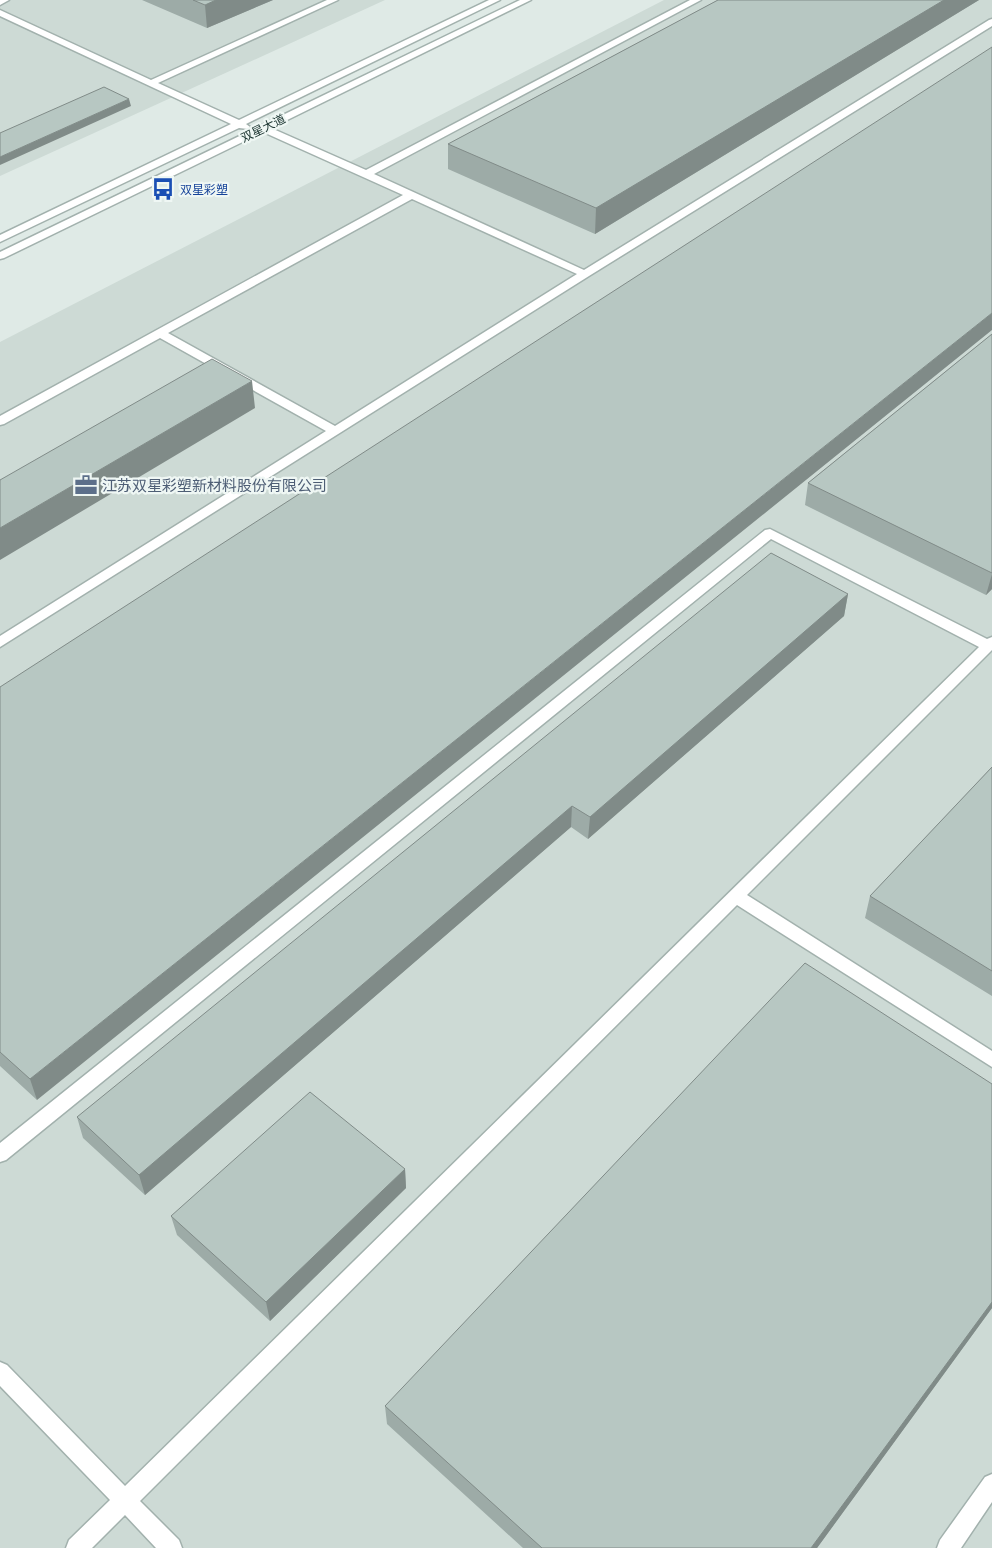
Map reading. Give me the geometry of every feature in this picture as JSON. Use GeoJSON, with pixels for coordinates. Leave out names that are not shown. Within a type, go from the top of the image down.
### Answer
{"type":"FeatureCollection","features":[{"type":"Feature","properties":{"kind":"street"},"geometry":{"type":"LineString","coordinates":[[0,2],[5,0]]}},
{"type":"Feature","properties":{"kind":"street"},"geometry":{"type":"LineString","coordinates":[[151,83],[334,0]]}},
{"type":"Feature","properties":{"kind":"street","name":"双星大道"},"geometry":{"type":"LineString","coordinates":[[0,239],[496,0]]}},
{"type":"Feature","properties":{"kind":"street","name":"双星大道"},"geometry":{"type":"LineString","coordinates":[[0,256],[527,0]]}},
{"type":"Feature","properties":{"kind":"street"},"geometry":{"type":"LineString","coordinates":[[366,174],[697,0]]}},
{"type":"Feature","properties":{"kind":"street"},"geometry":{"type":"LineString","coordinates":[[0,12],[239,124],[259,130],[366,174],[584,274]]}},
{"type":"Feature","properties":{"kind":"street"},"geometry":{"type":"LineString","coordinates":[[0,642],[584,274],[992,22]]}},
{"type":"Feature","properties":{"kind":"street"},"geometry":{"type":"LineString","coordinates":[[0,421],[411,195]]}},
{"type":"Feature","properties":{"kind":"street"},"geometry":{"type":"LineString","coordinates":[[160,333],[336,431]]}},
{"type":"Feature","properties":{"kind":"street"},"geometry":{"type":"LineString","coordinates":[[0,1154],[770,533],[990,644],[78,1548]]}},
{"type":"Feature","properties":{"kind":"street"},"geometry":{"type":"LineString","coordinates":[[736,896],[992,1060]]}},
{"type":"Feature","properties":{"kind":"street"},"geometry":{"type":"LineString","coordinates":[[0,1372],[171,1548]]}},
{"type":"Feature","properties":{"kind":"street"},"geometry":{"type":"LineString","coordinates":[[948,1548],[992,1484]]}},
{"type":"Feature","properties":{"kind":"shaded area"},"geometry":{"type":"Polygon","coordinates":[[[0,0],[385,0],[0,176],[0,0]]]}},
{"type":"Feature","properties":{"kind":"shaded area"},"geometry":{"type":"Polygon","coordinates":[[[664,0],[992,0],[992,1548],[0,1548],[0,342],[664,0]]]}},
{"type":"Feature","properties":{"kind":"building"},"geometry":{"type":"Polygon","coordinates":[[[193,0],[216,0],[205,5],[193,0]]]}},
{"type":"Feature","properties":{"kind":"building"},"geometry":{"type":"Polygon","coordinates":[[[718,0],[944,0],[596,208],[448,144],[718,0]]]}},
{"type":"Feature","properties":{"kind":"building"},"geometry":{"type":"Polygon","coordinates":[[[992,47],[992,313],[30,1079],[0,1052],[0,687],[992,47]]]}},
{"type":"Feature","properties":{"kind":"building"},"geometry":{"type":"Polygon","coordinates":[[[104,87],[129,99],[0,157],[0,133],[104,87]]]}},
{"type":"Feature","properties":{"kind":"building"},"geometry":{"type":"Polygon","coordinates":[[[992,334],[992,573],[808,483],[992,334]]]}},
{"type":"Feature","properties":{"kind":"building"},"geometry":{"type":"Polygon","coordinates":[[[212,359],[252,381],[0,528],[0,480],[212,359]]]}},
{"type":"Feature","properties":{"kind":"building"},"geometry":{"type":"Polygon","coordinates":[[[771,553],[848,594],[590,817],[572,806],[139,1175],[77,1117],[771,553]]]}},
{"type":"Feature","properties":{"kind":"building"},"geometry":{"type":"Polygon","coordinates":[[[992,767],[992,971],[870,896],[992,767]]]}},
{"type":"Feature","properties":{"kind":"building"},"geometry":{"type":"Polygon","coordinates":[[[805,963],[992,1084],[992,1302],[811,1548],[542,1548],[385,1406],[805,963]]]}},
{"type":"Feature","properties":{"kind":"building"},"geometry":{"type":"Polygon","coordinates":[[[310,1092],[405,1169],[266,1302],[171,1216],[310,1092]]]}},
{"type":"Feature","properties":{"kind":"place","name":"双星彩塑"},"geometry":{"type":"Point","coordinates":[163,189]}},
{"type":"Feature","properties":{"kind":"place","name":"江苏双星彩塑新材料股份有限公司"},"geometry":{"type":"Point","coordinates":[86,485]}}]}
